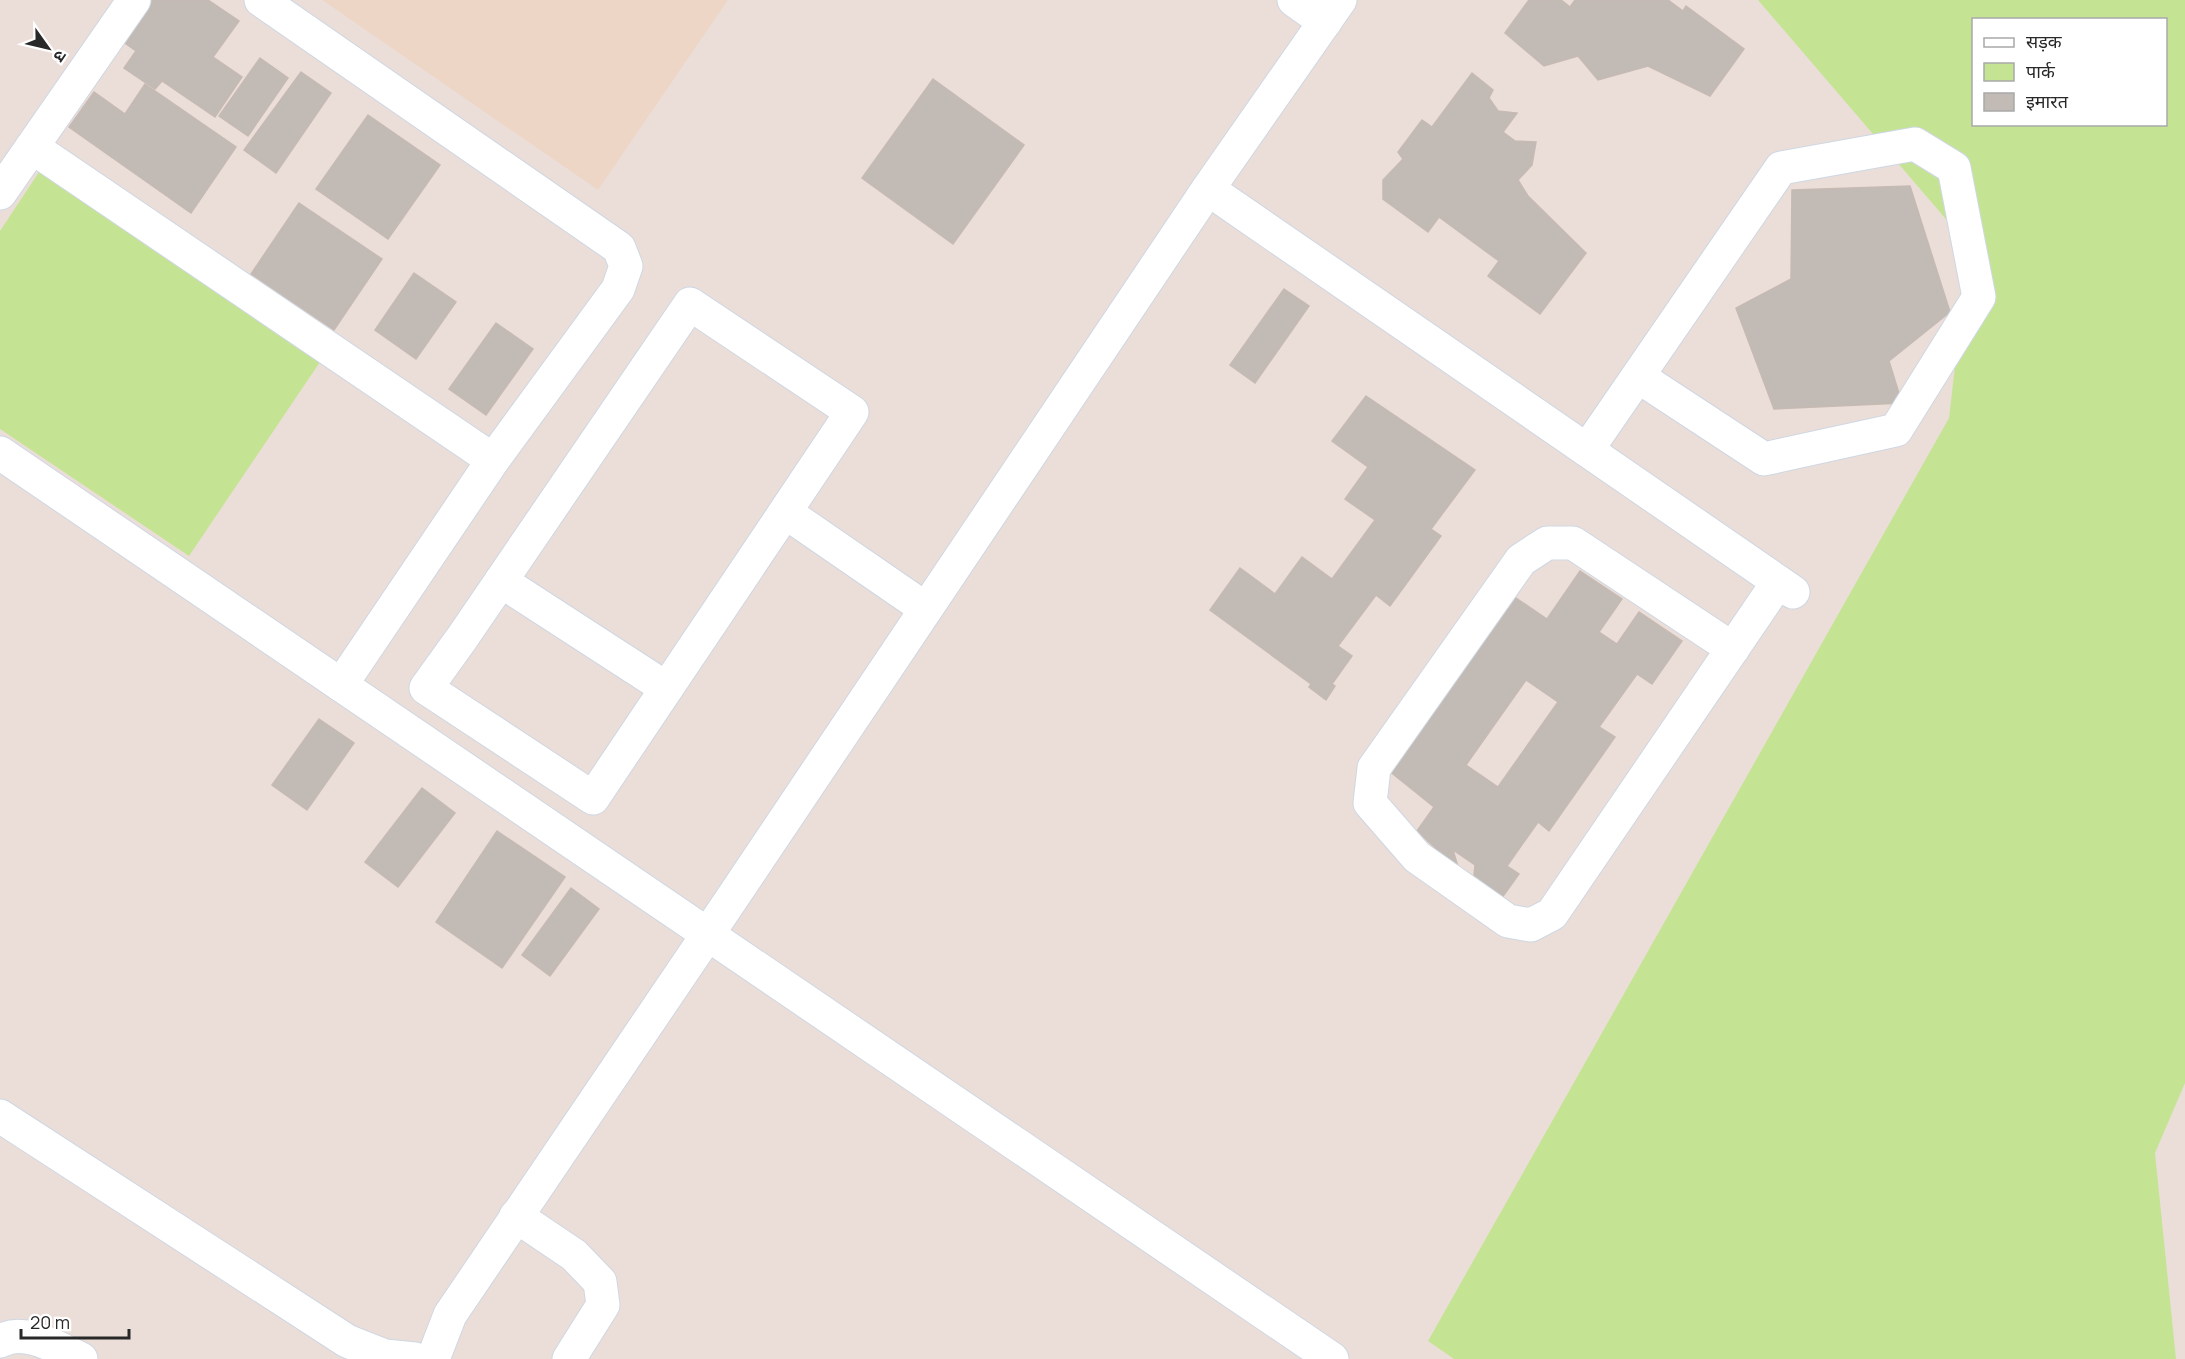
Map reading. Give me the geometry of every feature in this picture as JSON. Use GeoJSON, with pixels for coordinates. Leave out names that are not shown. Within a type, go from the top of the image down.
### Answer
{"type":"FeatureCollection","features":[{"type":"Feature","properties":{"kind":"street"},"geometry":{"type":"LineString","coordinates":[[0,193],[134,0]]}},
{"type":"Feature","properties":{"kind":"street"},"geometry":{"type":"LineString","coordinates":[[261,0],[619,248],[626,266],[618,289],[493,460],[341,686]]}},
{"type":"Feature","properties":{"kind":"street"},"geometry":{"type":"LineString","coordinates":[[433,1359],[450,1315],[516,1216],[1208,189],[1333,11],[1294,0]]}},
{"type":"Feature","properties":{"kind":"street"},"geometry":{"type":"LineString","coordinates":[[1587,450],[1780,168],[1914,144],[1954,168],[1979,297],[1896,430],[1764,459],[1639,377]]}},
{"type":"Feature","properties":{"kind":"street"},"geometry":{"type":"LineString","coordinates":[[32,147],[493,460]]}},
{"type":"Feature","properties":{"kind":"street"},"geometry":{"type":"LineString","coordinates":[[1208,189],[1785,587],[1733,649],[1552,914],[1530,925],[1508,921],[1417,857],[1370,802],[1374,768],[1521,560],[1546,543],[1573,543],[1733,649]]}},
{"type":"Feature","properties":{"kind":"street"},"geometry":{"type":"LineString","coordinates":[[690,304],[852,412],[785,512],[593,798],[426,688],[690,304]]}},
{"type":"Feature","properties":{"kind":"street"},"geometry":{"type":"LineString","coordinates":[[0,453],[708,934],[1293,1348],[1332,1359]]}},
{"type":"Feature","properties":{"kind":"street"},"geometry":{"type":"LineString","coordinates":[[785,512],[926,609]]}},
{"type":"Feature","properties":{"kind":"street"},"geometry":{"type":"LineString","coordinates":[[501,581],[666,688]]}},
{"type":"Feature","properties":{"kind":"street"},"geometry":{"type":"LineString","coordinates":[[0,1116],[347,1341],[385,1356],[415,1359]]}},
{"type":"Feature","properties":{"kind":"street"},"geometry":{"type":"LineString","coordinates":[[516,1216],[574,1255],[600,1282],[603,1305],[569,1359]]}},
{"type":"Feature","properties":{"kind":"street"},"geometry":{"type":"LineString","coordinates":[[0,1341],[10,1335],[33,1338],[81,1359]]}},
{"type":"Feature","properties":{"kind":"shaded area"},"geometry":{"type":"Polygon","coordinates":[[[322,0],[728,0],[598,190],[322,0]]]}},
{"type":"Feature","properties":{"kind":"green space"},"geometry":{"type":"Polygon","coordinates":[[[1758,0],[2185,0],[2185,1083],[2155,1153],[2176,1359],[1454,1359],[1428,1341],[1949,418],[1969,246],[1758,0]]]}},
{"type":"Feature","properties":{"kind":"green space"},"geometry":{"type":"Polygon","coordinates":[[[39,172],[320,362],[189,556],[0,429],[0,231],[39,172]]]}},
{"type":"Feature","properties":{"kind":"building"},"geometry":{"type":"Polygon","coordinates":[[[144,0],[208,0],[239,21],[213,57],[242,77],[215,117],[162,81],[155,89],[124,68],[136,51],[118,38],[144,0]]]}},
{"type":"Feature","properties":{"kind":"building"},"geometry":{"type":"Polygon","coordinates":[[[1529,0],[1561,0],[1570,7],[1575,0],[1668,0],[1683,11],[1686,6],[1744,49],[1710,96],[1648,66],[1598,80],[1578,56],[1544,66],[1505,33],[1529,0]]]}},
{"type":"Feature","properties":{"kind":"building"},"geometry":{"type":"Polygon","coordinates":[[[260,58],[288,78],[248,136],[219,116],[260,58]]]}},
{"type":"Feature","properties":{"kind":"building"},"geometry":{"type":"Polygon","coordinates":[[[301,72],[331,93],[276,173],[244,150],[301,72]]]}},
{"type":"Feature","properties":{"kind":"building"},"geometry":{"type":"Polygon","coordinates":[[[1472,73],[1493,90],[1489,98],[1498,111],[1517,113],[1503,132],[1515,141],[1536,142],[1532,165],[1518,180],[1528,196],[1586,253],[1540,314],[1488,276],[1499,261],[1439,217],[1428,232],[1383,199],[1383,180],[1403,159],[1398,152],[1422,120],[1432,127],[1472,73]]]}},
{"type":"Feature","properties":{"kind":"building"},"geometry":{"type":"Polygon","coordinates":[[[933,79],[1024,145],[953,244],[862,178],[933,79]]]}},
{"type":"Feature","properties":{"kind":"building"},"geometry":{"type":"Polygon","coordinates":[[[145,84],[236,147],[191,213],[69,127],[94,92],[125,114],[145,84]]]}},
{"type":"Feature","properties":{"kind":"building"},"geometry":{"type":"Polygon","coordinates":[[[368,115],[440,165],[388,239],[316,189],[368,115]]]}},
{"type":"Feature","properties":{"kind":"building"},"geometry":{"type":"Polygon","coordinates":[[[1910,186],[1950,312],[1889,361],[1902,403],[1774,409],[1736,308],[1791,279],[1792,190],[1910,186]]]}},
{"type":"Feature","properties":{"kind":"building"},"geometry":{"type":"Polygon","coordinates":[[[299,203],[382,259],[334,330],[251,274],[299,203]]]}},
{"type":"Feature","properties":{"kind":"building"},"geometry":{"type":"Polygon","coordinates":[[[414,273],[456,302],[416,359],[375,330],[414,273]]]}},
{"type":"Feature","properties":{"kind":"building"},"geometry":{"type":"Polygon","coordinates":[[[1284,289],[1309,306],[1255,383],[1230,365],[1284,289]]]}},
{"type":"Feature","properties":{"kind":"building"},"geometry":{"type":"Polygon","coordinates":[[[496,323],[533,349],[486,415],[449,389],[496,323]]]}},
{"type":"Feature","properties":{"kind":"building"},"geometry":{"type":"Polygon","coordinates":[[[1366,396],[1475,470],[1431,529],[1441,536],[1390,606],[1376,595],[1338,646],[1352,656],[1332,684],[1335,686],[1326,700],[1309,687],[1311,684],[1210,610],[1240,568],[1275,594],[1302,557],[1332,579],[1375,520],[1345,499],[1368,467],[1332,441],[1366,396]]]}},
{"type":"Feature","properties":{"kind":"building"},"geometry":{"type":"Polygon","coordinates":[[[1580,571],[1622,599],[1599,632],[1617,644],[1639,612],[1682,641],[1652,684],[1637,674],[1599,727],[1615,737],[1549,831],[1538,822],[1507,866],[1519,874],[1501,899],[1473,884],[1475,865],[1453,850],[1459,870],[1417,831],[1434,807],[1387,769],[1510,594],[1547,619],[1580,571]],[[1526,680],[1466,765],[1498,787],[1558,702],[1526,680]]]}},
{"type":"Feature","properties":{"kind":"building"},"geometry":{"type":"Polygon","coordinates":[[[319,719],[354,743],[307,810],[272,785],[319,719]]]}},
{"type":"Feature","properties":{"kind":"building"},"geometry":{"type":"Polygon","coordinates":[[[422,788],[455,813],[398,887],[365,862],[422,788]]]}},
{"type":"Feature","properties":{"kind":"building"},"geometry":{"type":"Polygon","coordinates":[[[497,831],[565,877],[502,968],[436,922],[497,831]]]}},
{"type":"Feature","properties":{"kind":"building"},"geometry":{"type":"Polygon","coordinates":[[[571,888],[599,909],[550,976],[522,955],[571,888]]]}}]}
